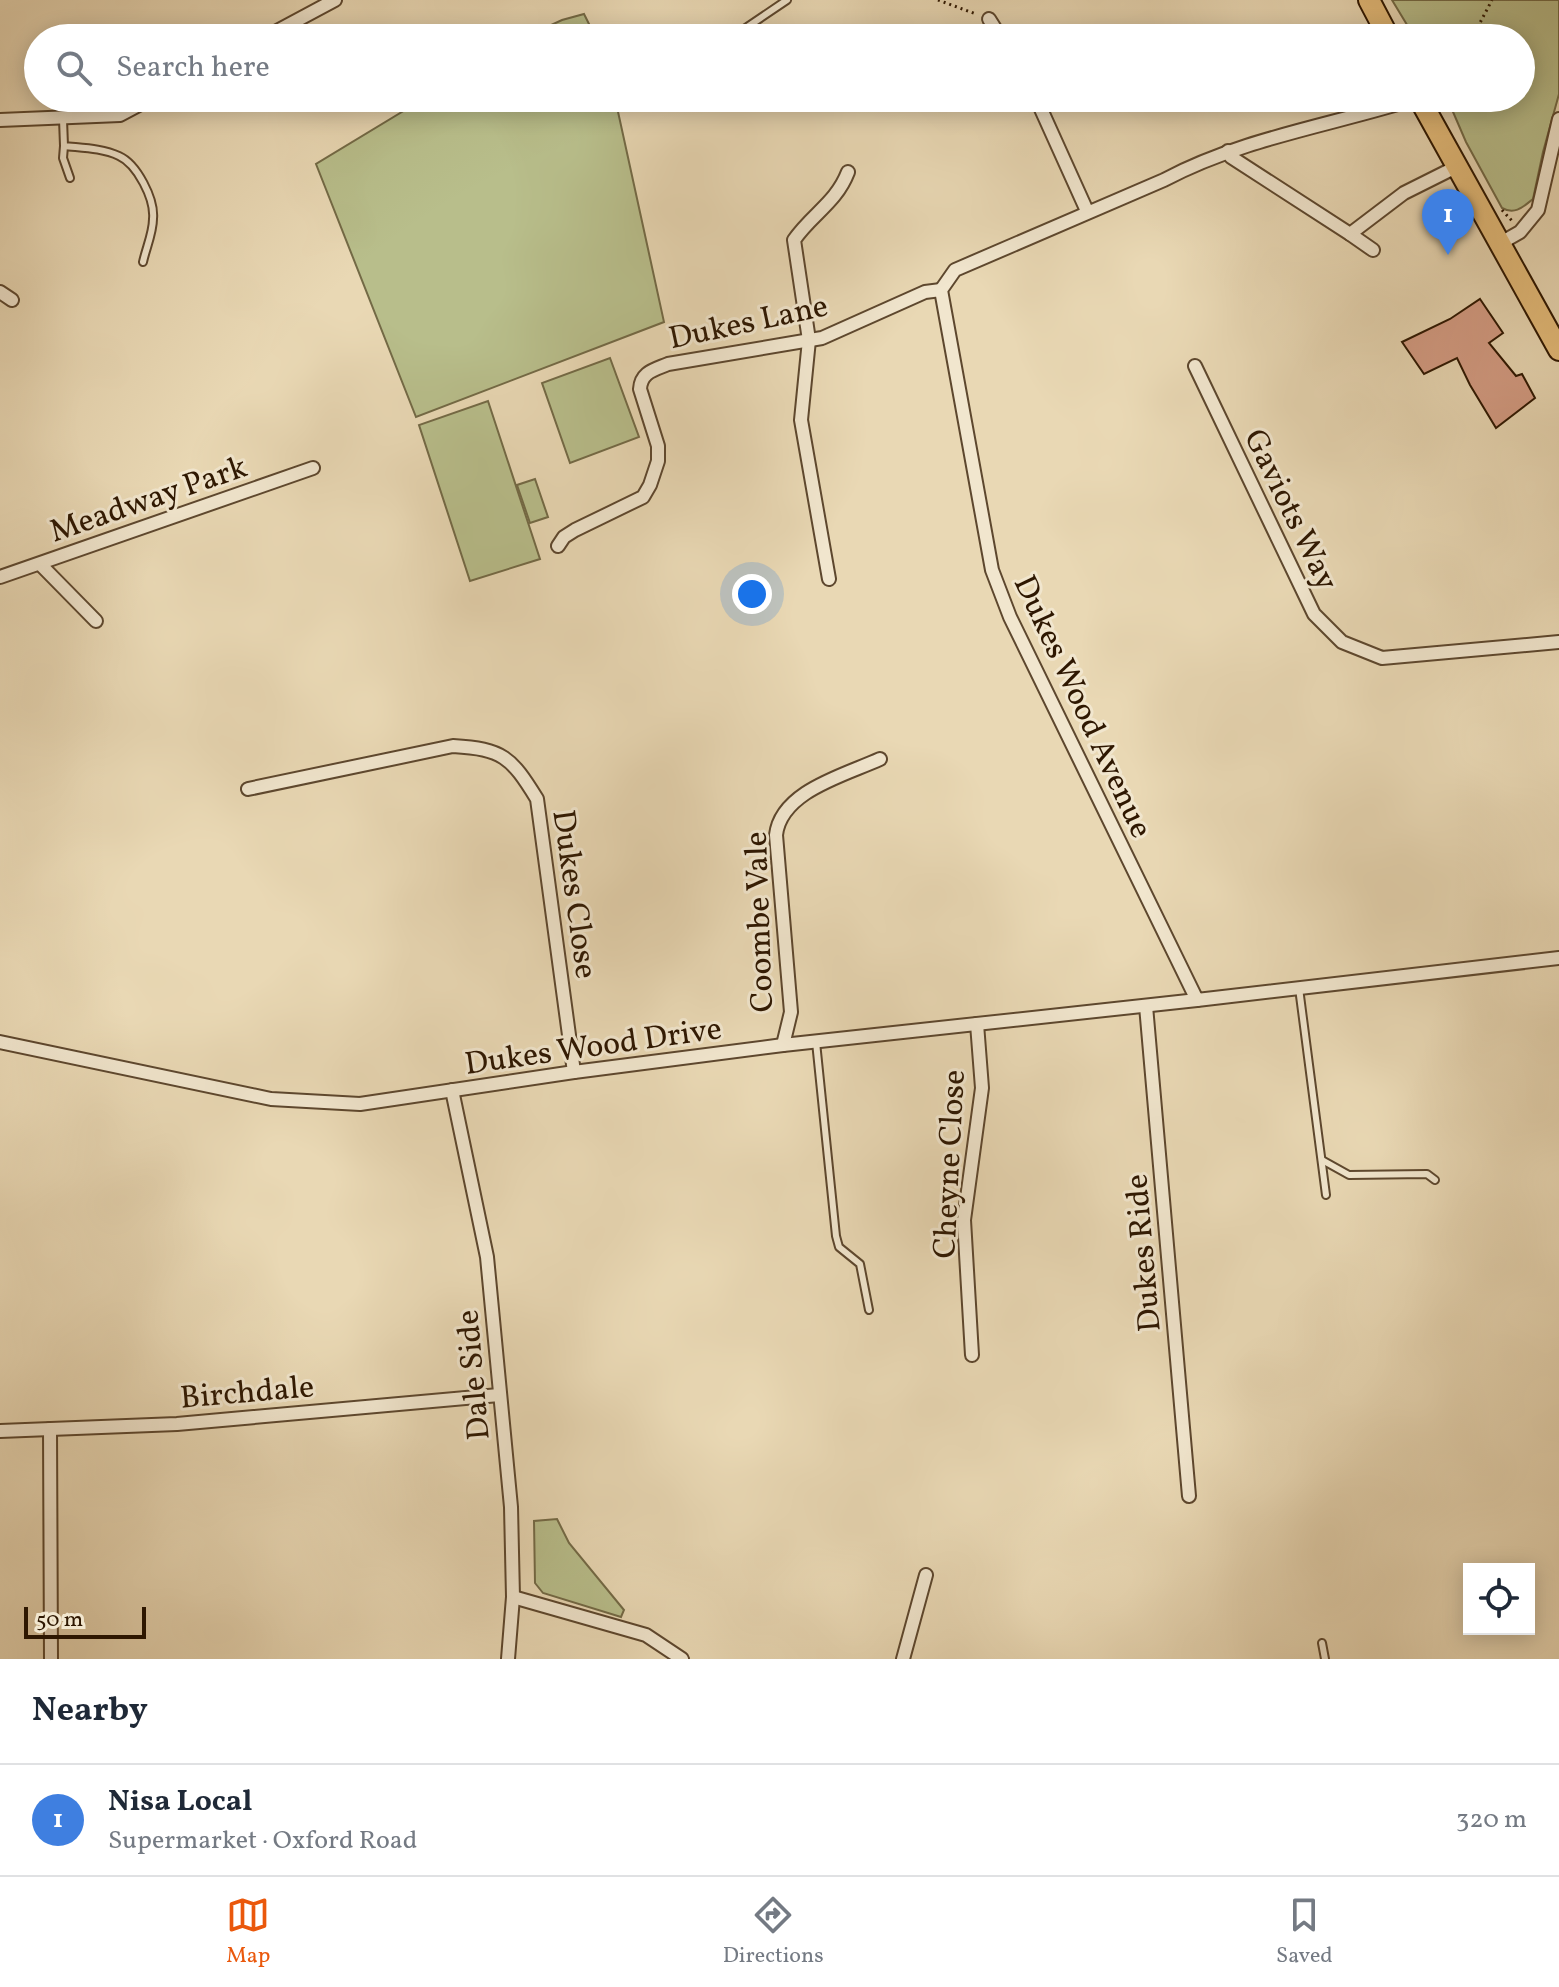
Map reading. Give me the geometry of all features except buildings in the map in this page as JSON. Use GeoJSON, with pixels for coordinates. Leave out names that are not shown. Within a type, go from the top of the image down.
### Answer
{"type":"FeatureCollection","features":[{"type":"Feature","properties":{"kind":"main road"},"geometry":{"type":"LineString","coordinates":[[1369,0],[1382,24]]}},
{"type":"Feature","properties":{"kind":"main road"},"geometry":{"type":"LineString","coordinates":[[1426,112],[1559,350]]}},
{"type":"Feature","properties":{"kind":"street"},"geometry":{"type":"LineString","coordinates":[[290,24],[335,0]]}},
{"type":"Feature","properties":{"kind":"street"},"geometry":{"type":"LineString","coordinates":[[989,19],[992,24]]}},
{"type":"Feature","properties":{"kind":"street"},"geometry":{"type":"LineString","coordinates":[[0,120],[63,119],[126,112]]}},
{"type":"Feature","properties":{"kind":"street"},"geometry":{"type":"LineString","coordinates":[[1042,112],[1087,211]]}},
{"type":"Feature","properties":{"kind":"street"},"geometry":{"type":"LineString","coordinates":[[941,290],[955,270],[1228,151],[1368,112]]}},
{"type":"Feature","properties":{"kind":"street"},"geometry":{"type":"LineString","coordinates":[[1499,244],[1520,232],[1538,210],[1559,119]]}},
{"type":"Feature","properties":{"kind":"street"},"geometry":{"type":"LineString","coordinates":[[1228,151],[1231,157],[1373,250]]}},
{"type":"Feature","properties":{"kind":"street"},"geometry":{"type":"LineString","coordinates":[[1350,234],[1404,193],[1456,167]]}},
{"type":"Feature","properties":{"kind":"street"},"geometry":{"type":"LineString","coordinates":[[829,579],[801,420],[809,340],[794,240],[808,219],[841,190],[848,172]]}},
{"type":"Feature","properties":{"kind":"street","name":"Dukes Lane"},"geometry":{"type":"LineString","coordinates":[[558,546],[564,537],[575,530],[643,497],[650,485],[655,473],[658,446],[640,389],[645,374],[668,364],[822,338],[925,292],[941,290]]}},
{"type":"Feature","properties":{"kind":"street","name":"Dukes Wood Avenue"},"geometry":{"type":"LineString","coordinates":[[941,290],[992,570],[1010,617],[1197,1000]]}},
{"type":"Feature","properties":{"kind":"street"},"geometry":{"type":"LineString","coordinates":[[0,292],[12,300]]}},
{"type":"Feature","properties":{"kind":"street","name":"Gaviots Way"},"geometry":{"type":"LineString","coordinates":[[1195,366],[1314,614],[1342,642],[1382,658],[1559,642]]}},
{"type":"Feature","properties":{"kind":"street","name":"Meadway Park"},"geometry":{"type":"LineString","coordinates":[[0,577],[313,468]]}},
{"type":"Feature","properties":{"kind":"street"},"geometry":{"type":"LineString","coordinates":[[40,564],[96,621]]}},
{"type":"Feature","properties":{"kind":"street","name":"Dukes Close"},"geometry":{"type":"LineString","coordinates":[[248,789],[453,746],[486,748],[517,766],[537,799],[574,1072]]}},
{"type":"Feature","properties":{"kind":"street","name":"Coombe Vale"},"geometry":{"type":"LineString","coordinates":[[783,1045],[791,1012],[776,835],[778,819],[805,794],[880,759]]}},
{"type":"Feature","properties":{"kind":"street"},"geometry":{"type":"LineString","coordinates":[[1197,1000],[1559,958]]}},
{"type":"Feature","properties":{"kind":"street","name":"Dukes Wood Drive"},"geometry":{"type":"LineString","coordinates":[[0,1042],[271,1099],[360,1104],[783,1045],[1197,1000]]}},
{"type":"Feature","properties":{"kind":"street","name":"Dukes Ride"},"geometry":{"type":"LineString","coordinates":[[1146,1006],[1189,1496]]}},
{"type":"Feature","properties":{"kind":"street","name":"Cheyne Close"},"geometry":{"type":"LineString","coordinates":[[972,1355],[964,1220],[982,1088],[977,1024]]}},
{"type":"Feature","properties":{"kind":"street","name":"Dale Side"},"geometry":{"type":"LineString","coordinates":[[452,1090],[487,1257],[511,1507],[513,1597],[508,1659]]}},
{"type":"Feature","properties":{"kind":"street","name":"Birchdale"},"geometry":{"type":"LineString","coordinates":[[0,1431],[177,1424],[499,1395]]}},
{"type":"Feature","properties":{"kind":"street"},"geometry":{"type":"LineString","coordinates":[[50,1429],[51,1659]]}},
{"type":"Feature","properties":{"kind":"street"},"geometry":{"type":"LineString","coordinates":[[903,1659],[926,1575]]}},
{"type":"Feature","properties":{"kind":"street"},"geometry":{"type":"LineString","coordinates":[[513,1597],[646,1635],[682,1659]]}},
{"type":"Feature","properties":{"kind":"lane"},"geometry":{"type":"LineString","coordinates":[[752,24],[787,0]]}},
{"type":"Feature","properties":{"kind":"lane"},"geometry":{"type":"LineString","coordinates":[[63,119],[63,158],[70,178]]}},
{"type":"Feature","properties":{"kind":"lane"},"geometry":{"type":"LineString","coordinates":[[64,146],[107,152],[132,163],[154,215],[143,262]]}},
{"type":"Feature","properties":{"kind":"lane"},"geometry":{"type":"LineString","coordinates":[[1299,988],[1326,1195]]}},
{"type":"Feature","properties":{"kind":"lane"},"geometry":{"type":"LineString","coordinates":[[816,1042],[836,1236],[839,1247],[860,1264],[869,1310]]}},
{"type":"Feature","properties":{"kind":"lane"},"geometry":{"type":"LineString","coordinates":[[1322,1160],[1349,1175],[1427,1174],[1435,1180]]}},
{"type":"Feature","properties":{"kind":"lane"},"geometry":{"type":"LineString","coordinates":[[1322,1643],[1325,1659]]}},
{"type":"Feature","properties":{"kind":"path"},"geometry":{"type":"LineString","coordinates":[[1479,24],[1492,0]]}},
{"type":"Feature","properties":{"kind":"green space"},"geometry":{"type":"Polygon","coordinates":[[[1392,0],[1559,0],[1559,94],[1533,199],[1522,207],[1511,211],[1502,208],[1453,112],[1535,112],[1535,24],[1407,24],[1392,0]]]}},
{"type":"Feature","properties":{"kind":"green space"},"geometry":{"type":"Polygon","coordinates":[[[584,14],[589,24],[553,24],[584,14]]]}},
{"type":"Feature","properties":{"kind":"green space"},"geometry":{"type":"Polygon","coordinates":[[[402,112],[618,112],[664,322],[416,417],[316,164],[402,112]]]}},
{"type":"Feature","properties":{"kind":"green space"},"geometry":{"type":"Polygon","coordinates":[[[610,358],[639,437],[570,463],[542,383],[610,358]]]}},
{"type":"Feature","properties":{"kind":"green space"},"geometry":{"type":"Polygon","coordinates":[[[488,401],[540,559],[470,581],[419,425],[488,401]]]}},
{"type":"Feature","properties":{"kind":"green space"},"geometry":{"type":"Polygon","coordinates":[[[535,479],[548,517],[530,523],[517,485],[535,479]]]}},
{"type":"Feature","properties":{"kind":"green space"},"geometry":{"type":"Polygon","coordinates":[[[557,1519],[569,1543],[624,1610],[621,1617],[543,1593],[535,1583],[534,1521],[557,1519]]]}},
{"type":"Feature","properties":{"kind":"place","name":"Nisa Local"},"geometry":{"type":"Point","coordinates":[1448,255]}}]}
